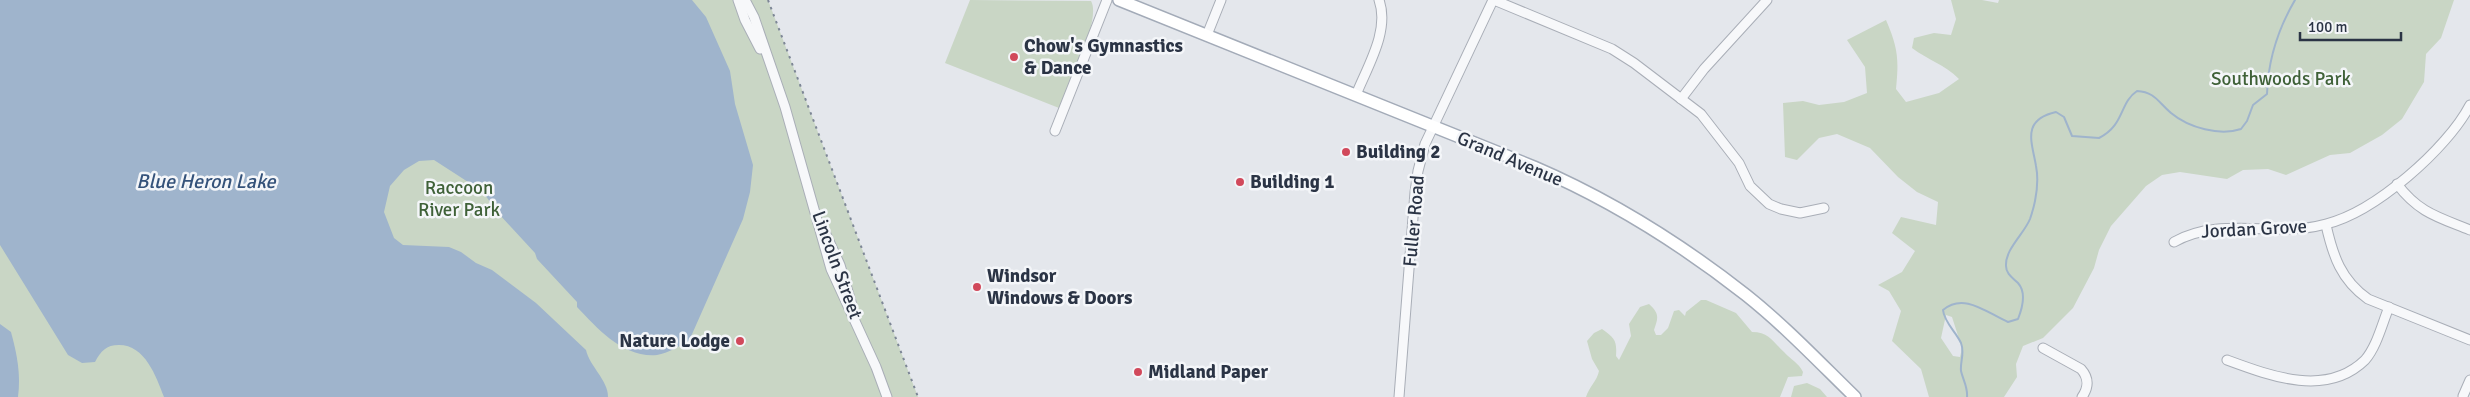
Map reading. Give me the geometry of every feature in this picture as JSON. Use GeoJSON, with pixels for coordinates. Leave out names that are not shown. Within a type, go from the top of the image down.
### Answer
{"type":"FeatureCollection","features":[{"type":"Feature","properties":{"kind":"main road","name":"Grand Avenue"},"geometry":{"type":"LineString","coordinates":[[1119,0],[1551,174],[1589,192],[1659,233],[1747,296],[1854,397]]}},
{"type":"Feature","properties":{"kind":"street","name":"Lincoln Street"},"geometry":{"type":"LineString","coordinates":[[738,0],[745,20],[772,73]]}},
{"type":"Feature","properties":{"kind":"street","name":"Lincoln Street"},"geometry":{"type":"LineString","coordinates":[[745,0],[754,17],[785,107],[831,270],[862,336],[887,397]]}},
{"type":"Feature","properties":{"kind":"street"},"geometry":{"type":"LineString","coordinates":[[1055,131],[1107,0]]}},
{"type":"Feature","properties":{"kind":"street"},"geometry":{"type":"LineString","coordinates":[[1207,35],[1221,0]]}},
{"type":"Feature","properties":{"kind":"street"},"geometry":{"type":"LineString","coordinates":[[1356,95],[1381,28],[1382,9],[1379,0]]}},
{"type":"Feature","properties":{"kind":"street"},"geometry":{"type":"LineString","coordinates":[[1493,0],[1620,52],[1701,114],[1744,171],[1750,186],[1764,200],[1787,211],[1800,212],[1824,208]]}},
{"type":"Feature","properties":{"kind":"street","name":"Fuller Road"},"geometry":{"type":"LineString","coordinates":[[1399,397],[1418,171],[1433,127],[1493,0]]}},
{"type":"Feature","properties":{"kind":"street"},"geometry":{"type":"LineString","coordinates":[[1681,99],[1704,68],[1767,0]]}},
{"type":"Feature","properties":{"kind":"street","name":"Jordan Grove"},"geometry":{"type":"LineString","coordinates":[[2174,242],[2189,234],[2216,228],[2291,229],[2326,225],[2366,207],[2432,154],[2468,115],[2470,105]]}},
{"type":"Feature","properties":{"kind":"street"},"geometry":{"type":"LineString","coordinates":[[2397,184],[2408,199],[2424,211],[2470,230]]}},
{"type":"Feature","properties":{"kind":"street"},"geometry":{"type":"LineString","coordinates":[[2326,225],[2338,268],[2347,281],[2368,299],[2470,340]]}},
{"type":"Feature","properties":{"kind":"street"},"geometry":{"type":"LineString","coordinates":[[2227,360],[2306,387],[2334,383],[2345,377],[2366,359],[2390,307]]}},
{"type":"Feature","properties":{"kind":"street"},"geometry":{"type":"LineString","coordinates":[[2043,348],[2081,369],[2085,374],[2088,384],[2082,397]]}},
{"type":"Feature","properties":{"kind":"street"},"geometry":{"type":"LineString","coordinates":[[2463,396],[2470,380]]}},
{"type":"Feature","properties":{"kind":"green space","name":"Blue Heron Lake"},"geometry":{"type":"Polygon","coordinates":[[[0,0],[768,0],[918,397],[0,397],[0,0]]]}},
{"type":"Feature","properties":{"kind":"green space","name":"Chow's Gymnastics & Dance"},"geometry":{"type":"Polygon","coordinates":[[[970,0],[1091,1],[1093,10],[1092,22],[1088,37],[1059,108],[945,63],[970,0]]]}},
{"type":"Feature","properties":{"kind":"green space","name":"Southwoods Park"},"geometry":{"type":"Polygon","coordinates":[[[1951,0],[1982,0],[1998,3],[1999,0],[2454,0],[2441,38],[2426,54],[2424,82],[2402,119],[2382,135],[2350,153],[2330,155],[2286,175],[2268,169],[2243,170],[2227,179],[2180,172],[2162,175],[2146,186],[2111,226],[2099,250],[2094,268],[2073,308],[2043,338],[2023,346],[2016,364],[2017,377],[2004,397],[1929,397],[1921,369],[1892,341],[1901,311],[1889,291],[1878,285],[1902,272],[1915,251],[1892,233],[1901,217],[1936,225],[1938,202],[1917,192],[1898,177],[1870,148],[1837,134],[1819,138],[1797,160],[1785,157],[1783,103],[1803,101],[1819,105],[1844,102],[1867,93],[1865,67],[1847,40],[1886,20],[1897,54],[1896,89],[1906,102],[1939,93],[1959,79],[1912,48],[1914,38],[1934,33],[1951,35],[1956,19],[1951,0]],[[1946,315],[1941,338],[1953,356],[1960,357],[1962,348],[1952,317],[1946,315]]]}},
{"type":"Feature","properties":{"kind":"green space"},"geometry":{"type":"Polygon","coordinates":[[[1701,300],[1706,300],[1736,313],[1752,332],[1758,332],[1770,338],[1799,366],[1803,372],[1802,376],[1788,377],[1780,397],[1586,397],[1599,371],[1592,359],[1587,341],[1594,333],[1602,329],[1610,335],[1615,343],[1616,356],[1619,360],[1631,336],[1629,324],[1640,307],[1649,304],[1655,311],[1657,319],[1654,330],[1656,335],[1661,335],[1668,328],[1674,311],[1679,310],[1685,316],[1686,312],[1701,300]]]}},
{"type":"Feature","properties":{"kind":"green space"},"geometry":{"type":"Polygon","coordinates":[[[1807,383],[1820,389],[1827,397],[1791,397],[1794,386],[1807,383]]]}},
{"type":"Feature","properties":{"kind":"water","name":"Blue Heron Lake"},"geometry":{"type":"Polygon","coordinates":[[[0,0],[692,0],[706,17],[730,71],[735,104],[753,165],[750,192],[743,219],[689,341],[661,354],[645,355],[622,347],[612,340],[577,307],[577,302],[537,259],[535,253],[499,214],[482,191],[434,160],[419,161],[404,170],[390,186],[384,212],[394,238],[403,245],[449,247],[492,270],[536,303],[586,350],[605,385],[608,397],[164,397],[148,363],[136,350],[128,346],[114,345],[107,347],[95,362],[82,363],[68,355],[0,245],[0,0]]]}},
{"type":"Feature","properties":{"kind":"water"},"geometry":{"type":"Polygon","coordinates":[[[0,324],[11,332],[17,356],[19,372],[18,397],[0,397],[0,324]]]}},
{"type":"Feature","properties":{"kind":"waterway"},"geometry":{"type":"LineString","coordinates":[[1967,397],[1961,371],[1961,343],[1946,319],[1943,310],[1959,303],[1975,306],[2008,322],[2018,319],[2022,306],[2022,291],[2021,287],[2007,271],[2006,260],[2030,219],[2035,203],[2037,174],[2031,140],[2033,126],[2038,120],[2056,112],[2064,117],[2072,136],[2099,138],[2107,133],[2118,121],[2127,102],[2137,91],[2148,93],[2156,98],[2171,113],[2187,123],[2214,131],[2224,132],[2241,129],[2247,121],[2253,105],[2267,94],[2269,69],[2275,45],[2295,0]]}},
{"type":"Feature","properties":{"kind":"railway"},"geometry":{"type":"LineString","coordinates":[[768,0],[918,397]]}},
{"type":"Feature","properties":{"kind":"place","name":"Chow's Gymnastics & Dance"},"geometry":{"type":"Point","coordinates":[1014,57]}},
{"type":"Feature","properties":{"kind":"place","name":"Building 2"},"geometry":{"type":"Point","coordinates":[1346,152]}},
{"type":"Feature","properties":{"kind":"place","name":"Building 1"},"geometry":{"type":"Point","coordinates":[1240,182]}},
{"type":"Feature","properties":{"kind":"place","name":"Windsor Windows & Doors"},"geometry":{"type":"Point","coordinates":[977,287]}},
{"type":"Feature","properties":{"kind":"place","name":"Nature Lodge"},"geometry":{"type":"Point","coordinates":[740,341]}},
{"type":"Feature","properties":{"kind":"place","name":"Midland Paper"},"geometry":{"type":"Point","coordinates":[1138,372]}},
{"type":"Feature","properties":{"kind":"park label","name":"Raccoon River Park"},"geometry":{"type":"Point","coordinates":[459,199]}}]}
